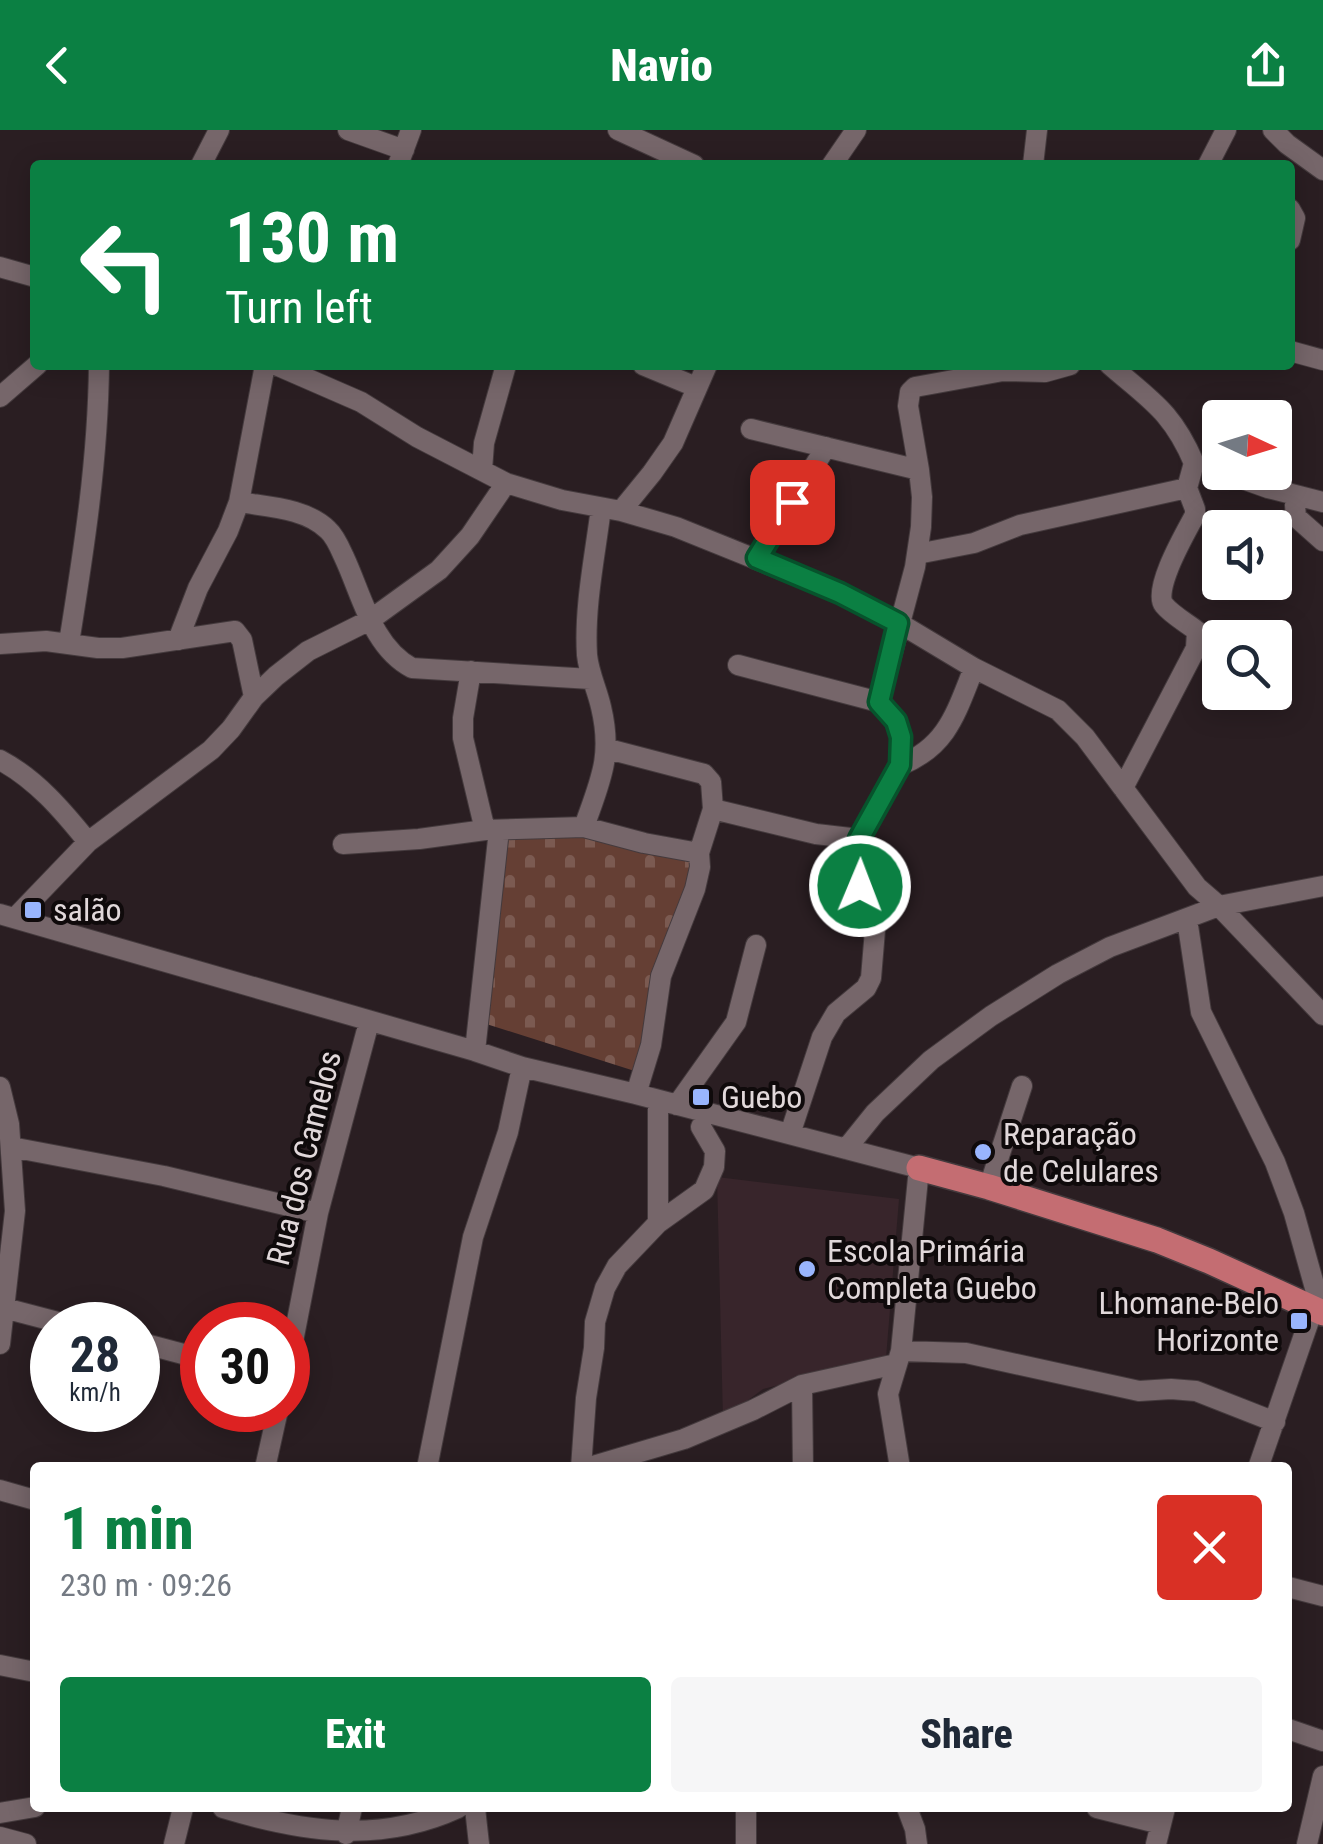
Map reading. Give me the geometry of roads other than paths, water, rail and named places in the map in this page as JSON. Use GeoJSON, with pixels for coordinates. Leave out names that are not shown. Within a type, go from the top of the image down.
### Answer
{"type":"FeatureCollection","features":[{"type":"Feature","properties":{"kind":"main road"},"geometry":{"type":"LineString","coordinates":[[919,1168],[1157,1240],[1318,1311]]}},
{"type":"Feature","properties":{"kind":"street"},"geometry":{"type":"LineString","coordinates":[[204,160],[219,130]]}},
{"type":"Feature","properties":{"kind":"street"},"geometry":{"type":"LineString","coordinates":[[348,130],[404,148]]}},
{"type":"Feature","properties":{"kind":"street"},"geometry":{"type":"LineString","coordinates":[[618,130],[683,160]]}},
{"type":"Feature","properties":{"kind":"street"},"geometry":{"type":"LineString","coordinates":[[835,160],[856,130]]}},
{"type":"Feature","properties":{"kind":"street"},"geometry":{"type":"LineString","coordinates":[[1034,160],[1037,130]]}},
{"type":"Feature","properties":{"kind":"street"},"geometry":{"type":"LineString","coordinates":[[1211,160],[1226,130]]}},
{"type":"Feature","properties":{"kind":"street"},"geometry":{"type":"LineString","coordinates":[[1273,130],[1323,170]]}},
{"type":"Feature","properties":{"kind":"street"},"geometry":{"type":"LineString","coordinates":[[0,266],[30,275]]}},
{"type":"Feature","properties":{"kind":"street"},"geometry":{"type":"LineString","coordinates":[[1295,352],[1323,360]]}},
{"type":"Feature","properties":{"kind":"street"},"geometry":{"type":"LineString","coordinates":[[0,397],[31,370]]}},
{"type":"Feature","properties":{"kind":"street"},"geometry":{"type":"LineString","coordinates":[[69,643],[94,477],[98,370]]}},
{"type":"Feature","properties":{"kind":"street"},"geometry":{"type":"LineString","coordinates":[[178,640],[239,502],[264,370]]}},
{"type":"Feature","properties":{"kind":"street"},"geometry":{"type":"LineString","coordinates":[[289,370],[361,402],[417,437],[506,483],[676,527],[840,593],[1058,710],[1085,737],[1197,887],[1323,1015]]}},
{"type":"Feature","properties":{"kind":"street"},"geometry":{"type":"LineString","coordinates":[[482,470],[484,442],[505,370]]}},
{"type":"Feature","properties":{"kind":"street"},"geometry":{"type":"LineString","coordinates":[[656,370],[696,386]]}},
{"type":"Feature","properties":{"kind":"street"},"geometry":{"type":"LineString","coordinates":[[584,827],[608,749],[601,706],[591,678],[587,632],[611,510],[652,474],[672,444],[704,370]]}},
{"type":"Feature","properties":{"kind":"street"},"geometry":{"type":"LineString","coordinates":[[879,702],[917,554],[922,498],[908,406],[910,392],[915,387],[997,370]]}},
{"type":"Feature","properties":{"kind":"street"},"geometry":{"type":"LineString","coordinates":[[1024,370],[1052,370]]}},
{"type":"Feature","properties":{"kind":"street"},"geometry":{"type":"LineString","coordinates":[[1116,370],[1152,398],[1172,422],[1194,463],[1202,466]]}},
{"type":"Feature","properties":{"kind":"street"},"geometry":{"type":"LineString","coordinates":[[751,429],[920,470]]}},
{"type":"Feature","properties":{"kind":"street"},"geometry":{"type":"LineString","coordinates":[[757,558],[826,447]]}},
{"type":"Feature","properties":{"kind":"street"},"geometry":{"type":"LineString","coordinates":[[1123,788],[1196,648],[1197,631],[1162,604],[1160,595],[1194,516],[1186,488],[1194,463]]}},
{"type":"Feature","properties":{"kind":"street"},"geometry":{"type":"LineString","coordinates":[[7,916],[88,842],[211,750],[254,697],[308,651],[370,620],[440,570],[470,536],[506,483]]}},
{"type":"Feature","properties":{"kind":"street"},"geometry":{"type":"LineString","coordinates":[[917,554],[974,543],[1020,525],[1186,488]]}},
{"type":"Feature","properties":{"kind":"street"},"geometry":{"type":"LineString","coordinates":[[1280,490],[1323,502]]}},
{"type":"Feature","properties":{"kind":"street"},"geometry":{"type":"LineString","coordinates":[[1299,496],[1296,517],[1323,541]]}},
{"type":"Feature","properties":{"kind":"street"},"geometry":{"type":"LineString","coordinates":[[239,502],[288,510],[330,530],[370,620],[389,650],[412,668],[591,678]]}},
{"type":"Feature","properties":{"kind":"street"},"geometry":{"type":"LineString","coordinates":[[0,644],[46,641],[122,648],[235,631],[242,640],[254,697]]}},
{"type":"Feature","properties":{"kind":"street"},"geometry":{"type":"LineString","coordinates":[[738,665],[879,702],[896,721],[901,737],[900,765],[859,839],[860,886],[875,930],[871,978],[866,988],[836,1013],[822,1037],[790,1134]]}},
{"type":"Feature","properties":{"kind":"street"},"geometry":{"type":"LineString","coordinates":[[900,765],[920,758],[942,737],[974,668]]}},
{"type":"Feature","properties":{"kind":"street"},"geometry":{"type":"LineString","coordinates":[[471,670],[463,738],[492,830],[475,1051]]}},
{"type":"Feature","properties":{"kind":"street"},"geometry":{"type":"LineString","coordinates":[[608,749],[704,774],[711,782],[713,810],[699,853],[695,889],[661,976],[651,1044],[636,1094]]}},
{"type":"Feature","properties":{"kind":"street"},"geometry":{"type":"LineString","coordinates":[[0,760],[41,790],[88,842]]}},
{"type":"Feature","properties":{"kind":"street"},"geometry":{"type":"LineString","coordinates":[[713,810],[816,834],[859,839]]}},
{"type":"Feature","properties":{"kind":"street"},"geometry":{"type":"LineString","coordinates":[[343,844],[492,830],[584,827],[699,853]]}},
{"type":"Feature","properties":{"kind":"street"},"geometry":{"type":"LineString","coordinates":[[846,1149],[875,1113],[932,1060],[991,1016],[1058,974],[1110,947],[1219,906],[1323,886]]}},
{"type":"Feature","properties":{"kind":"street"},"geometry":{"type":"LineString","coordinates":[[7,916],[522,1067],[919,1168],[899,1358],[888,1394],[899,1462]]}},
{"type":"Feature","properties":{"kind":"street"},"geometry":{"type":"LineString","coordinates":[[1187,919],[1201,1012],[1275,1162],[1320,1306],[1260,1462]]}},
{"type":"Feature","properties":{"kind":"street"},"geometry":{"type":"LineString","coordinates":[[658,1223],[667,1103],[736,1022],[756,945]]}},
{"type":"Feature","properties":{"kind":"street","name":"Rua dos Camelos"},"geometry":{"type":"LineString","coordinates":[[301,1302],[318,1213],[369,1022]]}},
{"type":"Feature","properties":{"kind":"street"},"geometry":{"type":"LineString","coordinates":[[428,1462],[473,1236],[508,1132],[522,1067]]}},
{"type":"Feature","properties":{"kind":"street"},"geometry":{"type":"LineString","coordinates":[[990,1188],[1022,1086]]}},
{"type":"Feature","properties":{"kind":"street"},"geometry":{"type":"LineString","coordinates":[[0,1087],[9,1124],[14,1211],[0,1344]]}},
{"type":"Feature","properties":{"kind":"street"},"geometry":{"type":"LineString","coordinates":[[584,1462],[586,1398],[595,1322],[605,1288],[617,1266],[658,1223],[704,1190],[716,1152],[701,1128]]}},
{"type":"Feature","properties":{"kind":"street"},"geometry":{"type":"LineString","coordinates":[[11,1147],[164,1176],[318,1213]]}},
{"type":"Feature","properties":{"kind":"street"},"geometry":{"type":"LineString","coordinates":[[4,1308],[30,1315]]}},
{"type":"Feature","properties":{"kind":"street"},"geometry":{"type":"LineString","coordinates":[[605,1462],[684,1439],[802,1385],[899,1358],[966,1353],[1139,1391],[1196,1391],[1274,1422]]}},
{"type":"Feature","properties":{"kind":"street"},"geometry":{"type":"LineString","coordinates":[[802,1385],[804,1462]]}},
{"type":"Feature","properties":{"kind":"street"},"geometry":{"type":"LineString","coordinates":[[266,1462],[273,1432]]}},
{"type":"Feature","properties":{"kind":"street"},"geometry":{"type":"LineString","coordinates":[[0,1490],[30,1499]]}},
{"type":"Feature","properties":{"kind":"street"},"geometry":{"type":"LineString","coordinates":[[1292,1588],[1323,1596]]}},
{"type":"Feature","properties":{"kind":"street"},"geometry":{"type":"LineString","coordinates":[[0,1665],[30,1671]]}},
{"type":"Feature","properties":{"kind":"street"},"geometry":{"type":"LineString","coordinates":[[1292,1731],[1323,1741]]}},
{"type":"Feature","properties":{"kind":"street"},"geometry":{"type":"LineString","coordinates":[[1307,1844],[1323,1776]]}},
{"type":"Feature","properties":{"kind":"street"},"geometry":{"type":"LineString","coordinates":[[0,1812],[30,1807]]}},
{"type":"Feature","properties":{"kind":"street"},"geometry":{"type":"LineString","coordinates":[[174,1844],[182,1812]]}},
{"type":"Feature","properties":{"kind":"street"},"geometry":{"type":"LineString","coordinates":[[239,1812],[350,1838],[396,1831],[450,1812]]}},
{"type":"Feature","properties":{"kind":"street"},"geometry":{"type":"LineString","coordinates":[[350,1838],[352,1812]]}},
{"type":"Feature","properties":{"kind":"street"},"geometry":{"type":"LineString","coordinates":[[475,1812],[480,1844]]}},
{"type":"Feature","properties":{"kind":"street"},"geometry":{"type":"LineString","coordinates":[[746,1812],[746,1844]]}},
{"type":"Feature","properties":{"kind":"street"},"geometry":{"type":"LineString","coordinates":[[909,1812],[916,1844]]}},
{"type":"Feature","properties":{"kind":"street"},"geometry":{"type":"LineString","coordinates":[[1112,1812],[1161,1825]]}},
{"type":"Feature","properties":{"kind":"street"},"geometry":{"type":"LineString","coordinates":[[0,1838],[26,1844]]}},
{"type":"Feature","properties":{"kind":"place","name":"salão"},"geometry":{"type":"Point","coordinates":[33,910]}},
{"type":"Feature","properties":{"kind":"place","name":"Guebo"},"geometry":{"type":"Point","coordinates":[701,1097]}},
{"type":"Feature","properties":{"kind":"place","name":"Reparação de Celulares"},"geometry":{"type":"Point","coordinates":[983,1152]}},
{"type":"Feature","properties":{"kind":"place","name":"Escola Primária Completa Guebo"},"geometry":{"type":"Point","coordinates":[807,1269]}},
{"type":"Feature","properties":{"kind":"place","name":"Lhomane-Belo Horizonte"},"geometry":{"type":"Point","coordinates":[1299,1321]}}]}
